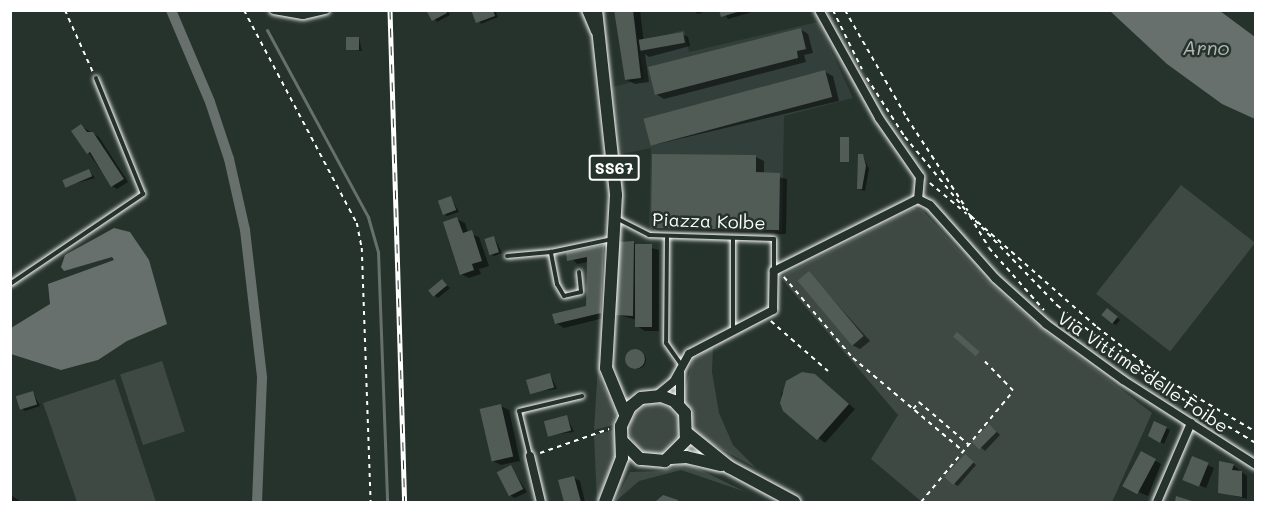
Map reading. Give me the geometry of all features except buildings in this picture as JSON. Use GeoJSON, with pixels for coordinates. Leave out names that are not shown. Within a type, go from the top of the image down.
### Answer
{"type":"FeatureCollection","features":[{"type":"Feature","properties":{"kind":"main road","name":"SS67"},"geometry":{"type":"LineString","coordinates":[[596,10],[613,157],[615,217],[606,355],[607,376],[623,420],[622,458],[606,502]]}},
{"type":"Feature","properties":{"kind":"main road","name":"SS67"},"geometry":{"type":"LineString","coordinates":[[606,355],[619,384],[641,398]]}},
{"type":"Feature","properties":{"kind":"main road"},"geometry":{"type":"LineString","coordinates":[[623,420],[641,398],[655,396],[668,398],[680,406],[688,434],[729,467],[794,502]]}},
{"type":"Feature","properties":{"kind":"main road"},"geometry":{"type":"LineString","coordinates":[[670,459],[683,446],[688,434]]}},
{"type":"Feature","properties":{"kind":"main road"},"geometry":{"type":"LineString","coordinates":[[623,442],[631,453],[646,461]]}},
{"type":"Feature","properties":{"kind":"main road"},"geometry":{"type":"LineString","coordinates":[[670,459],[686,457],[729,467]]}},
{"type":"Feature","properties":{"kind":"main road","name":"SS67"},"geometry":{"type":"LineString","coordinates":[[606,502],[624,470],[646,461],[670,459]]}},
{"type":"Feature","properties":{"kind":"street"},"geometry":{"type":"LineString","coordinates":[[274,10],[303,15],[325,10]]}},
{"type":"Feature","properties":{"kind":"street"},"geometry":{"type":"LineString","coordinates":[[586,10],[599,42]]}},
{"type":"Feature","properties":{"kind":"street"},"geometry":{"type":"LineString","coordinates":[[776,270],[918,199],[920,177],[879,118],[819,10]]}},
{"type":"Feature","properties":{"kind":"street","name":"Via Vittime delle Foibe"},"geometry":{"type":"LineString","coordinates":[[918,199],[930,206],[995,278],[1051,327],[1256,465]]}},
{"type":"Feature","properties":{"kind":"street","name":"Piazza Kolbe"},"geometry":{"type":"LineString","coordinates":[[764,314],[773,310],[776,270]]}},
{"type":"Feature","properties":{"kind":"street"},"geometry":{"type":"LineString","coordinates":[[655,396],[669,388],[689,354],[764,314]]}},
{"type":"Feature","properties":{"kind":"street"},"geometry":{"type":"LineString","coordinates":[[680,406],[681,368]]}},
{"type":"Feature","properties":{"kind":"street"},"geometry":{"type":"LineString","coordinates":[[1157,502],[1191,423]]}},
{"type":"Feature","properties":{"kind":"street"},"geometry":{"type":"LineString","coordinates":[[530,456],[541,502]]}},
{"type":"Feature","properties":{"kind":"lane"},"geometry":{"type":"LineString","coordinates":[[10,284],[143,194],[96,78]]}},
{"type":"Feature","properties":{"kind":"lane","name":"Piazza Kolbe"},"geometry":{"type":"LineString","coordinates":[[615,217],[643,234],[667,238],[774,239],[776,270]]}},
{"type":"Feature","properties":{"kind":"lane"},"geometry":{"type":"LineString","coordinates":[[667,238],[666,343],[681,368]]}},
{"type":"Feature","properties":{"kind":"lane"},"geometry":{"type":"LineString","coordinates":[[733,238],[733,330]]}},
{"type":"Feature","properties":{"kind":"lane"},"geometry":{"type":"LineString","coordinates":[[507,256],[551,252],[613,239]]}},
{"type":"Feature","properties":{"kind":"lane"},"geometry":{"type":"LineString","coordinates":[[551,252],[557,284],[564,296],[581,292],[579,272]]}},
{"type":"Feature","properties":{"kind":"lane"},"geometry":{"type":"LineString","coordinates":[[530,456],[519,411],[582,396]]}},
{"type":"Feature","properties":{"kind":"path"},"geometry":{"type":"LineString","coordinates":[[65,10],[96,78]]}},
{"type":"Feature","properties":{"kind":"path"},"geometry":{"type":"LineString","coordinates":[[244,10],[357,223],[362,248],[371,502]]}},
{"type":"Feature","properties":{"kind":"path"},"geometry":{"type":"LineString","coordinates":[[833,10],[865,75],[905,136],[969,214],[1057,305],[1150,380],[1256,443]]}},
{"type":"Feature","properties":{"kind":"path"},"geometry":{"type":"LineString","coordinates":[[845,10],[907,118],[983,239],[1044,309],[1051,327]]}},
{"type":"Feature","properties":{"kind":"path"},"geometry":{"type":"LineString","coordinates":[[920,177],[957,208],[969,214],[1140,360],[1169,382],[1256,432]]}},
{"type":"Feature","properties":{"kind":"path"},"geometry":{"type":"LineString","coordinates":[[776,270],[853,358],[963,451]]}},
{"type":"Feature","properties":{"kind":"path"},"geometry":{"type":"LineString","coordinates":[[764,314],[828,371]]}},
{"type":"Feature","properties":{"kind":"path"},"geometry":{"type":"LineString","coordinates":[[921,501],[1013,391],[983,360]]}},
{"type":"Feature","properties":{"kind":"path"},"geometry":{"type":"LineString","coordinates":[[1140,360],[1150,380]]}},
{"type":"Feature","properties":{"kind":"path"},"geometry":{"type":"LineString","coordinates":[[913,409],[919,402],[968,445]]}},
{"type":"Feature","properties":{"kind":"path"},"geometry":{"type":"LineString","coordinates":[[530,456],[623,420]]}},
{"type":"Feature","properties":{"kind":"path"},"geometry":{"type":"LineString","coordinates":[[938,430],[943,423]]}},
{"type":"Feature","properties":{"kind":"shaded area"},"geometry":{"type":"Polygon","coordinates":[[[818,22],[853,98],[784,116],[782,232],[649,229],[651,148],[622,154],[613,87],[644,79],[638,42],[684,30],[689,52],[818,22]]]}},
{"type":"Feature","properties":{"kind":"shaded area"},"geometry":{"type":"Polygon","coordinates":[[[1181,185],[1255,243],[1170,352],[1096,294],[1181,185]]]}},
{"type":"Feature","properties":{"kind":"shaded area"},"geometry":{"type":"Polygon","coordinates":[[[914,208],[922,210],[987,281],[1046,332],[1152,413],[1112,502],[922,502],[871,459],[898,415],[780,277],[914,208]]]}},
{"type":"Feature","properties":{"kind":"shaded area"},"geometry":{"type":"Polygon","coordinates":[[[713,346],[712,372],[719,413],[733,445],[756,468],[696,435],[683,396],[693,359],[713,346]]]}},
{"type":"Feature","properties":{"kind":"shaded area"},"geometry":{"type":"Polygon","coordinates":[[[162,361],[185,431],[143,445],[120,375],[162,361]]]}},
{"type":"Feature","properties":{"kind":"shaded area"},"geometry":{"type":"Polygon","coordinates":[[[598,366],[602,384],[616,411],[613,425],[594,430],[598,366]]]}},
{"type":"Feature","properties":{"kind":"shaded area"},"geometry":{"type":"Polygon","coordinates":[[[115,379],[156,502],[77,502],[43,403],[115,379]]]}},
{"type":"Feature","properties":{"kind":"shaded area"},"geometry":{"type":"Polygon","coordinates":[[[650,404],[660,404],[673,411],[680,424],[680,434],[673,447],[660,454],[650,454],[641,450],[634,443],[630,434],[630,424],[634,415],[641,408],[650,404]]]}},
{"type":"Feature","properties":{"kind":"shaded area"},"geometry":{"type":"Polygon","coordinates":[[[613,430],[617,452],[597,502],[594,435],[613,430]]]}},
{"type":"Feature","properties":{"kind":"shaded area"},"geometry":{"type":"Polygon","coordinates":[[[686,463],[746,492],[681,470],[639,481],[615,502],[630,472],[662,471],[686,463]]]}},
{"type":"Feature","properties":{"kind":"water","name":"Arno"},"geometry":{"type":"Polygon","coordinates":[[[1110,11],[1220,11],[1255,37],[1255,119],[1222,104],[1167,64],[1110,11]]]}},
{"type":"Feature","properties":{"kind":"water"},"geometry":{"type":"Polygon","coordinates":[[[114,228],[130,232],[149,260],[167,324],[127,341],[98,360],[61,370],[11,354],[11,328],[50,304],[48,284],[114,260],[112,257],[64,271],[61,267],[65,255],[114,228]]]}},
{"type":"Feature","properties":{"kind":"waterway"},"geometry":{"type":"LineString","coordinates":[[171,10],[210,102],[229,159],[245,230],[262,378],[257,502]]}},
{"type":"Feature","properties":{"kind":"waterway"},"geometry":{"type":"LineString","coordinates":[[267,30],[368,217],[378,252],[387,502]]}},
{"type":"Feature","properties":{"kind":"railway"},"geometry":{"type":"LineString","coordinates":[[390,10],[405,502]]}}]}
